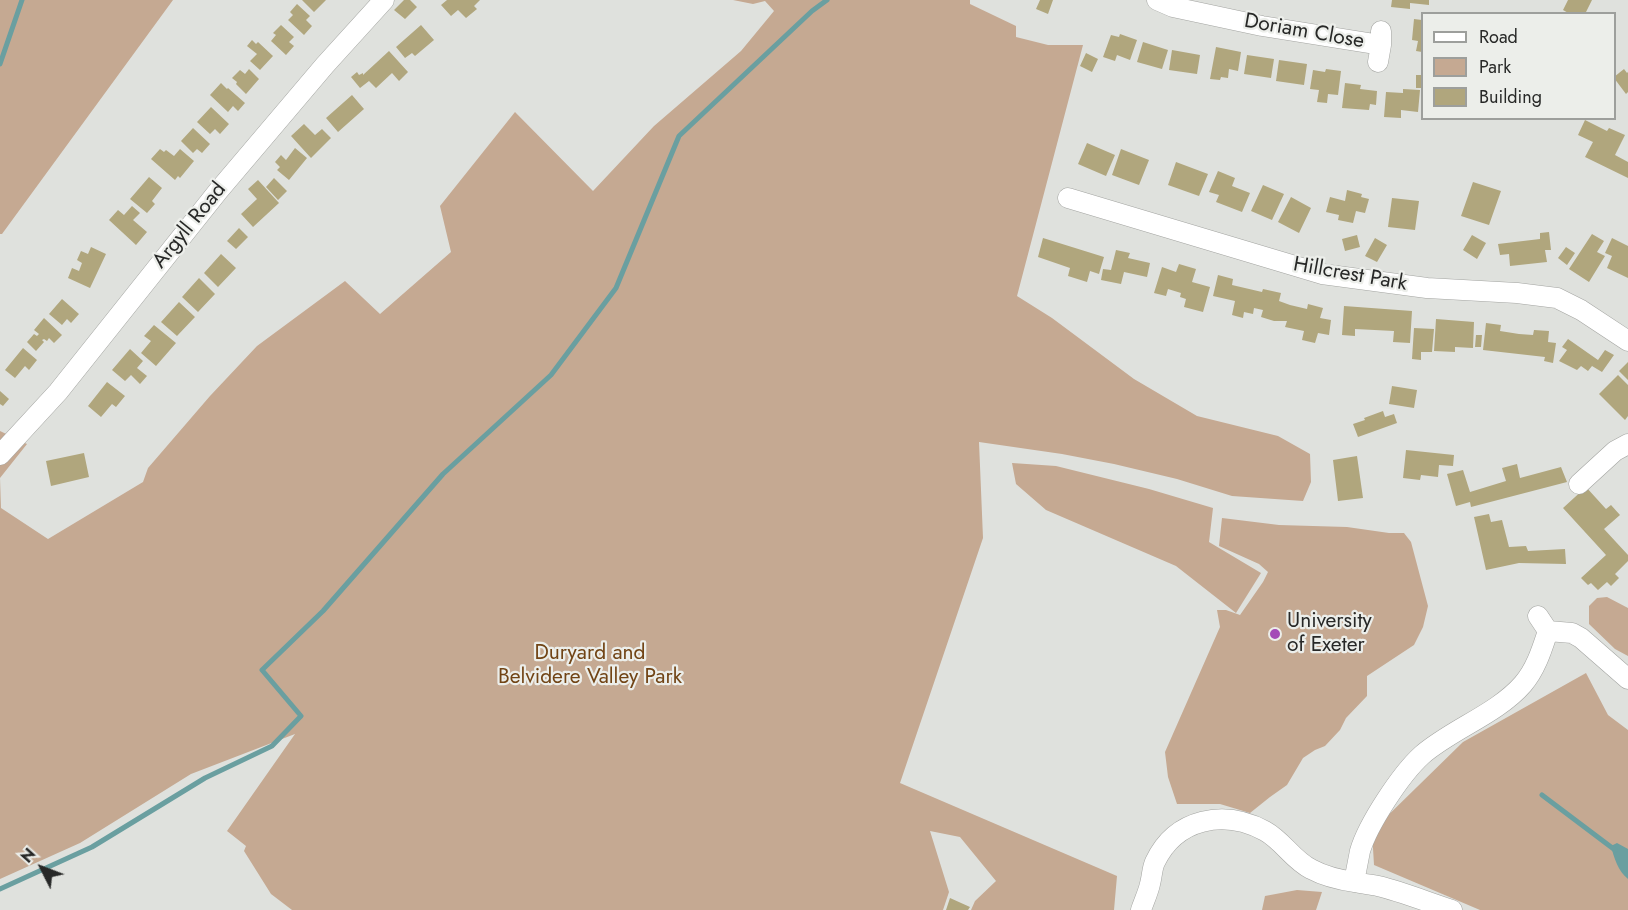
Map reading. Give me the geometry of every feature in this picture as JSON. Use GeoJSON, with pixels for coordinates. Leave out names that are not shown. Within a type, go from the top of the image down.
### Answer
{"type":"FeatureCollection","features":[{"type":"Feature","properties":{"kind":"street","name":"Argyll Road"},"geometry":{"type":"LineString","coordinates":[[0,455],[58,392],[219,190],[325,65],[384,0]]}},
{"type":"Feature","properties":{"kind":"street","name":"Doriam Close"},"geometry":{"type":"LineString","coordinates":[[1157,0],[1173,7],[1262,26],[1380,46]]}},
{"type":"Feature","properties":{"kind":"street","name":"Hillcrest Park"},"geometry":{"type":"LineString","coordinates":[[1068,198],[1322,274],[1427,288],[1517,293],[1557,298],[1581,310],[1628,341]]}},
{"type":"Feature","properties":{"kind":"street"},"geometry":{"type":"LineString","coordinates":[[1579,484],[1615,451],[1628,444]]}},
{"type":"Feature","properties":{"kind":"street"},"geometry":{"type":"LineString","coordinates":[[1354,882],[1361,850],[1374,819],[1402,778],[1420,756],[1504,702],[1522,685],[1539,657],[1543,623],[1581,638],[1628,679]]}},
{"type":"Feature","properties":{"kind":"street"},"geometry":{"type":"LineString","coordinates":[[1141,910],[1150,885],[1154,863],[1173,836],[1183,828],[1213,820],[1226,820],[1267,832],[1309,868],[1323,874],[1376,885],[1452,910]]}},
{"type":"Feature","properties":{"kind":"green space"},"geometry":{"type":"Polygon","coordinates":[[[0,0],[173,0],[2,234],[0,234],[0,0]]]}},
{"type":"Feature","properties":{"kind":"green space","name":"Duryard and Belvidere Valley Park"},"geometry":{"type":"Polygon","coordinates":[[[733,0],[970,0],[970,4],[1016,26],[1016,37],[1048,45],[1083,45],[1017,296],[1052,318],[1134,379],[1197,416],[1278,436],[1310,454],[1311,482],[1303,501],[1232,496],[1177,479],[1114,464],[979,442],[983,538],[900,783],[1117,876],[1114,910],[971,910],[975,901],[996,881],[960,837],[930,831],[949,892],[943,910],[292,910],[271,894],[244,851],[246,846],[227,831],[295,734],[191,774],[80,843],[0,879],[0,478],[1,508],[48,539],[143,482],[148,468],[257,346],[345,281],[380,314],[451,252],[440,206],[515,112],[593,191],[654,126],[741,51],[774,11],[765,1],[753,4],[733,0]]]}},
{"type":"Feature","properties":{"kind":"green space"},"geometry":{"type":"Polygon","coordinates":[[[0,431],[27,444],[0,478],[0,431]]]}},
{"type":"Feature","properties":{"kind":"green space"},"geometry":{"type":"Polygon","coordinates":[[[1012,463],[1056,466],[1149,489],[1213,508],[1209,542],[1261,573],[1236,613],[1176,566],[1046,510],[1016,484],[1012,463]]]}},
{"type":"Feature","properties":{"kind":"green space"},"geometry":{"type":"Polygon","coordinates":[[[1222,518],[1279,525],[1347,527],[1404,533],[1411,542],[1428,606],[1423,627],[1414,645],[1367,676],[1367,696],[1346,718],[1340,730],[1325,746],[1303,758],[1287,785],[1250,813],[1220,804],[1177,804],[1168,777],[1165,752],[1220,627],[1217,610],[1226,610],[1240,615],[1268,572],[1259,564],[1219,546],[1222,518]]]}},
{"type":"Feature","properties":{"kind":"green space"},"geometry":{"type":"Polygon","coordinates":[[[1607,597],[1628,608],[1628,656],[1615,649],[1589,624],[1589,606],[1597,598],[1607,597]]]}},
{"type":"Feature","properties":{"kind":"green space"},"geometry":{"type":"Polygon","coordinates":[[[1586,673],[1608,715],[1628,730],[1628,910],[1480,910],[1374,865],[1372,831],[1463,742],[1586,673]]]}},
{"type":"Feature","properties":{"kind":"green space"},"geometry":{"type":"Polygon","coordinates":[[[1297,890],[1322,892],[1316,910],[1262,910],[1265,896],[1297,890]]]}},
{"type":"Feature","properties":{"kind":"water"},"geometry":{"type":"Polygon","coordinates":[[[1617,843],[1628,849],[1628,879],[1619,868],[1611,846],[1617,843]]]}},
{"type":"Feature","properties":{"kind":"building"},"geometry":{"type":"Polygon","coordinates":[[[302,0],[326,0],[314,12],[302,0]]]}},
{"type":"Feature","properties":{"kind":"building"},"geometry":{"type":"Polygon","coordinates":[[[404,0],[410,0],[417,7],[405,19],[394,10],[404,0]]]}},
{"type":"Feature","properties":{"kind":"building"},"geometry":{"type":"Polygon","coordinates":[[[447,0],[480,0],[474,6],[477,9],[466,18],[458,10],[451,16],[441,5],[447,0]]]}},
{"type":"Feature","properties":{"kind":"building"},"geometry":{"type":"Polygon","coordinates":[[[1040,0],[1053,0],[1048,14],[1036,9],[1040,0]]]}},
{"type":"Feature","properties":{"kind":"building"},"geometry":{"type":"Polygon","coordinates":[[[1392,0],[1429,0],[1429,5],[1410,3],[1410,9],[1391,7],[1392,0]]]}},
{"type":"Feature","properties":{"kind":"building"},"geometry":{"type":"Polygon","coordinates":[[[1568,0],[1592,0],[1586,12],[1563,10],[1568,0]]]}},
{"type":"Feature","properties":{"kind":"building"},"geometry":{"type":"Polygon","coordinates":[[[297,4],[310,16],[306,20],[312,26],[304,35],[288,20],[293,15],[290,12],[297,4]]]}},
{"type":"Feature","properties":{"kind":"building"},"geometry":{"type":"Polygon","coordinates":[[[1414,19],[1421,20],[1421,52],[1416,51],[1418,41],[1412,40],[1414,19]]]}},
{"type":"Feature","properties":{"kind":"building"},"geometry":{"type":"Polygon","coordinates":[[[281,25],[294,37],[289,42],[294,46],[286,55],[271,41],[276,35],[273,33],[281,25]]]}},
{"type":"Feature","properties":{"kind":"building"},"geometry":{"type":"Polygon","coordinates":[[[421,25],[434,40],[415,56],[412,53],[405,58],[396,47],[421,25]]]}},
{"type":"Feature","properties":{"kind":"building"},"geometry":{"type":"Polygon","coordinates":[[[1120,34],[1137,40],[1130,60],[1117,55],[1115,61],[1103,57],[1111,35],[1119,37],[1120,34]]]}},
{"type":"Feature","properties":{"kind":"building"},"geometry":{"type":"Polygon","coordinates":[[[252,40],[256,44],[258,42],[273,56],[260,70],[250,61],[257,54],[247,46],[252,40]]]}},
{"type":"Feature","properties":{"kind":"building"},"geometry":{"type":"Polygon","coordinates":[[[1143,42],[1168,50],[1162,69],[1137,62],[1143,42]]]}},
{"type":"Feature","properties":{"kind":"building"},"geometry":{"type":"Polygon","coordinates":[[[1216,47],[1241,52],[1238,71],[1229,69],[1228,78],[1221,77],[1220,80],[1210,79],[1216,47]]]}},
{"type":"Feature","properties":{"kind":"building"},"geometry":{"type":"Polygon","coordinates":[[[1172,50],[1200,55],[1197,74],[1169,70],[1172,50]]]}},
{"type":"Feature","properties":{"kind":"building"},"geometry":{"type":"Polygon","coordinates":[[[389,51],[408,72],[399,81],[392,73],[376,88],[369,81],[360,88],[351,77],[357,72],[363,75],[389,51]]]}},
{"type":"Feature","properties":{"kind":"building"},"geometry":{"type":"Polygon","coordinates":[[[1086,53],[1098,59],[1092,72],[1080,66],[1086,53]]]}},
{"type":"Feature","properties":{"kind":"building"},"geometry":{"type":"Polygon","coordinates":[[[1247,55],[1274,59],[1271,78],[1244,74],[1247,55]]]}},
{"type":"Feature","properties":{"kind":"building"},"geometry":{"type":"Polygon","coordinates":[[[1279,60],[1307,64],[1304,85],[1276,81],[1279,60]]]}},
{"type":"Feature","properties":{"kind":"building"},"geometry":{"type":"Polygon","coordinates":[[[249,69],[259,79],[246,94],[232,78],[240,70],[245,74],[249,69]]]}},
{"type":"Feature","properties":{"kind":"building"},"geometry":{"type":"Polygon","coordinates":[[[1326,69],[1341,71],[1338,95],[1328,94],[1327,103],[1317,102],[1319,90],[1310,89],[1313,70],[1325,72],[1326,69]]]}},
{"type":"Feature","properties":{"kind":"building"},"geometry":{"type":"Polygon","coordinates":[[[1624,69],[1628,72],[1628,92],[1626,94],[1616,81],[1616,75],[1624,69]]]}},
{"type":"Feature","properties":{"kind":"building"},"geometry":{"type":"Polygon","coordinates":[[[1416,75],[1421,75],[1421,88],[1416,88],[1416,75]]]}},
{"type":"Feature","properties":{"kind":"building"},"geometry":{"type":"Polygon","coordinates":[[[221,83],[245,103],[238,111],[233,106],[228,112],[210,95],[221,83]]]}},
{"type":"Feature","properties":{"kind":"building"},"geometry":{"type":"Polygon","coordinates":[[[1345,83],[1361,85],[1360,89],[1377,91],[1376,105],[1370,104],[1369,110],[1342,108],[1345,83]]]}},
{"type":"Feature","properties":{"kind":"building"},"geometry":{"type":"Polygon","coordinates":[[[1403,89],[1420,90],[1418,112],[1401,110],[1401,118],[1384,117],[1386,92],[1403,93],[1403,89]]]}},
{"type":"Feature","properties":{"kind":"building"},"geometry":{"type":"Polygon","coordinates":[[[352,95],[364,109],[338,132],[326,118],[352,95]]]}},
{"type":"Feature","properties":{"kind":"building"},"geometry":{"type":"Polygon","coordinates":[[[211,107],[229,124],[220,134],[215,129],[210,134],[197,122],[211,107]]]}},
{"type":"Feature","properties":{"kind":"building"},"geometry":{"type":"Polygon","coordinates":[[[1585,120],[1607,131],[1609,128],[1625,135],[1615,155],[1628,162],[1628,178],[1585,157],[1593,142],[1578,135],[1585,120]]]}},
{"type":"Feature","properties":{"kind":"building"},"geometry":{"type":"Polygon","coordinates":[[[304,124],[315,135],[322,129],[331,138],[311,158],[291,136],[304,124]]]}},
{"type":"Feature","properties":{"kind":"building"},"geometry":{"type":"Polygon","coordinates":[[[193,128],[210,144],[202,153],[197,149],[193,153],[181,141],[193,128]]]}},
{"type":"Feature","properties":{"kind":"building"},"geometry":{"type":"Polygon","coordinates":[[[1087,143],[1115,155],[1106,176],[1078,164],[1087,143]]]}},
{"type":"Feature","properties":{"kind":"building"},"geometry":{"type":"Polygon","coordinates":[[[295,148],[307,158],[289,180],[277,170],[280,167],[275,162],[281,155],[286,160],[295,148]]]}},
{"type":"Feature","properties":{"kind":"building"},"geometry":{"type":"Polygon","coordinates":[[[160,149],[174,156],[180,149],[194,161],[180,178],[178,176],[175,180],[151,159],[160,149]]]}},
{"type":"Feature","properties":{"kind":"building"},"geometry":{"type":"Polygon","coordinates":[[[1121,149],[1149,160],[1139,185],[1112,175],[1121,149]]]}},
{"type":"Feature","properties":{"kind":"building"},"geometry":{"type":"Polygon","coordinates":[[[1176,162],[1208,174],[1199,196],[1168,185],[1176,162]]]}},
{"type":"Feature","properties":{"kind":"building"},"geometry":{"type":"Polygon","coordinates":[[[1218,171],[1235,178],[1232,186],[1250,193],[1242,212],[1216,202],[1219,195],[1209,192],[1218,171]]]}},
{"type":"Feature","properties":{"kind":"building"},"geometry":{"type":"Polygon","coordinates":[[[149,177],[162,188],[152,201],[155,204],[147,213],[130,199],[149,177]]]}},
{"type":"Feature","properties":{"kind":"building"},"geometry":{"type":"Polygon","coordinates":[[[274,178],[287,191],[278,200],[266,187],[274,178]]]}},
{"type":"Feature","properties":{"kind":"building"},"geometry":{"type":"Polygon","coordinates":[[[258,180],[279,203],[253,227],[241,214],[257,199],[248,189],[258,180]]]}},
{"type":"Feature","properties":{"kind":"building"},"geometry":{"type":"Polygon","coordinates":[[[1473,182],[1501,191],[1489,225],[1461,216],[1473,182]]]}},
{"type":"Feature","properties":{"kind":"building"},"geometry":{"type":"Polygon","coordinates":[[[1263,185],[1284,194],[1272,220],[1251,211],[1263,185]]]}},
{"type":"Feature","properties":{"kind":"building"},"geometry":{"type":"Polygon","coordinates":[[[1347,190],[1362,194],[1361,197],[1369,199],[1365,213],[1356,211],[1353,223],[1338,220],[1339,215],[1326,212],[1330,197],[1345,201],[1347,190]]]}},
{"type":"Feature","properties":{"kind":"building"},"geometry":{"type":"Polygon","coordinates":[[[1291,197],[1311,208],[1299,233],[1278,222],[1291,197]]]}},
{"type":"Feature","properties":{"kind":"building"},"geometry":{"type":"Polygon","coordinates":[[[1392,198],[1419,201],[1415,230],[1388,227],[1392,198]]]}},
{"type":"Feature","properties":{"kind":"building"},"geometry":{"type":"Polygon","coordinates":[[[132,206],[140,213],[133,220],[147,232],[136,245],[109,220],[118,210],[124,215],[132,206]]]}},
{"type":"Feature","properties":{"kind":"building"},"geometry":{"type":"Polygon","coordinates":[[[239,228],[248,237],[236,249],[227,241],[239,228]]]}},
{"type":"Feature","properties":{"kind":"building"},"geometry":{"type":"Polygon","coordinates":[[[1549,232],[1551,250],[1545,250],[1547,262],[1510,266],[1509,254],[1500,255],[1498,244],[1540,239],[1540,233],[1549,232]]]}},
{"type":"Feature","properties":{"kind":"building"},"geometry":{"type":"Polygon","coordinates":[[[1592,234],[1604,241],[1597,252],[1605,256],[1589,282],[1569,269],[1592,234]]]}},
{"type":"Feature","properties":{"kind":"building"},"geometry":{"type":"Polygon","coordinates":[[[1357,235],[1360,247],[1345,251],[1342,239],[1357,235]]]}},
{"type":"Feature","properties":{"kind":"building"},"geometry":{"type":"Polygon","coordinates":[[[1472,235],[1486,243],[1477,259],[1463,250],[1472,235]]]}},
{"type":"Feature","properties":{"kind":"building"},"geometry":{"type":"Polygon","coordinates":[[[1043,238],[1104,257],[1099,274],[1090,271],[1087,282],[1068,276],[1070,268],[1038,257],[1043,238]]]}},
{"type":"Feature","properties":{"kind":"building"},"geometry":{"type":"Polygon","coordinates":[[[1375,238],[1387,245],[1377,262],[1365,256],[1375,238]]]}},
{"type":"Feature","properties":{"kind":"building"},"geometry":{"type":"Polygon","coordinates":[[[1612,238],[1628,246],[1628,278],[1607,268],[1612,256],[1605,253],[1612,238]]]}},
{"type":"Feature","properties":{"kind":"building"},"geometry":{"type":"Polygon","coordinates":[[[91,247],[106,254],[90,288],[68,278],[72,268],[79,271],[82,263],[77,260],[81,251],[88,254],[91,247]]]}},
{"type":"Feature","properties":{"kind":"building"},"geometry":{"type":"Polygon","coordinates":[[[1566,247],[1575,253],[1567,265],[1558,258],[1566,247]]]}},
{"type":"Feature","properties":{"kind":"building"},"geometry":{"type":"Polygon","coordinates":[[[1116,250],[1130,253],[1128,258],[1150,263],[1147,277],[1124,272],[1121,284],[1101,280],[1103,269],[1111,270],[1116,250]]]}},
{"type":"Feature","properties":{"kind":"building"},"geometry":{"type":"Polygon","coordinates":[[[221,254],[236,268],[218,287],[204,273],[221,254]]]}},
{"type":"Feature","properties":{"kind":"building"},"geometry":{"type":"Polygon","coordinates":[[[1179,264],[1196,269],[1192,282],[1210,287],[1203,312],[1184,307],[1186,299],[1180,297],[1181,293],[1168,289],[1166,296],[1154,293],[1162,267],[1176,272],[1179,264]]]}},
{"type":"Feature","properties":{"kind":"building"},"geometry":{"type":"Polygon","coordinates":[[[1218,275],[1233,279],[1232,285],[1262,292],[1263,289],[1281,293],[1279,301],[1290,305],[1307,309],[1308,304],[1323,308],[1320,318],[1331,320],[1329,335],[1318,333],[1315,343],[1302,340],[1304,331],[1285,327],[1287,321],[1274,321],[1261,317],[1263,310],[1254,308],[1253,314],[1244,312],[1243,318],[1232,315],[1235,301],[1213,296],[1218,275]]]}},
{"type":"Feature","properties":{"kind":"building"},"geometry":{"type":"Polygon","coordinates":[[[199,278],[215,294],[198,312],[182,297],[199,278]]]}},
{"type":"Feature","properties":{"kind":"building"},"geometry":{"type":"Polygon","coordinates":[[[62,299],[79,314],[71,323],[67,319],[62,325],[49,314],[62,299]]]}},
{"type":"Feature","properties":{"kind":"building"},"geometry":{"type":"Polygon","coordinates":[[[179,302],[195,317],[177,336],[161,322],[179,302]]]}},
{"type":"Feature","properties":{"kind":"building"},"geometry":{"type":"Polygon","coordinates":[[[1344,306],[1412,311],[1410,343],[1393,342],[1394,331],[1355,329],[1355,336],[1342,335],[1344,306]]]}},
{"type":"Feature","properties":{"kind":"building"},"geometry":{"type":"Polygon","coordinates":[[[44,318],[62,335],[54,343],[49,338],[47,341],[42,340],[44,342],[36,351],[27,342],[34,334],[37,336],[39,334],[34,330],[44,318]]]}},
{"type":"Feature","properties":{"kind":"building"},"geometry":{"type":"Polygon","coordinates":[[[1436,319],[1474,322],[1473,348],[1455,347],[1455,352],[1434,351],[1436,319]]]}},
{"type":"Feature","properties":{"kind":"building"},"geometry":{"type":"Polygon","coordinates":[[[1486,323],[1501,325],[1500,331],[1519,334],[1533,335],[1534,330],[1549,331],[1548,342],[1556,343],[1553,363],[1544,361],[1545,357],[1483,350],[1486,323]]]}},
{"type":"Feature","properties":{"kind":"building"},"geometry":{"type":"Polygon","coordinates":[[[154,325],[176,343],[156,366],[141,353],[151,341],[144,336],[154,325]]]}},
{"type":"Feature","properties":{"kind":"building"},"geometry":{"type":"Polygon","coordinates":[[[1414,328],[1434,329],[1432,352],[1421,352],[1421,360],[1412,359],[1414,328]]]}},
{"type":"Feature","properties":{"kind":"building"},"geometry":{"type":"Polygon","coordinates":[[[1476,335],[1482,335],[1481,347],[1475,347],[1476,335]]]}},
{"type":"Feature","properties":{"kind":"building"},"geometry":{"type":"Polygon","coordinates":[[[1568,339],[1598,360],[1605,350],[1614,355],[1602,372],[1592,366],[1588,371],[1581,366],[1577,370],[1559,361],[1567,350],[1562,347],[1568,339]]]}},
{"type":"Feature","properties":{"kind":"building"},"geometry":{"type":"Polygon","coordinates":[[[23,348],[37,360],[29,370],[25,366],[15,378],[5,370],[23,348]]]}},
{"type":"Feature","properties":{"kind":"building"},"geometry":{"type":"Polygon","coordinates":[[[130,349],[143,361],[137,368],[147,376],[140,384],[131,375],[125,381],[112,370],[130,349]]]}},
{"type":"Feature","properties":{"kind":"building"},"geometry":{"type":"Polygon","coordinates":[[[1628,362],[1628,380],[1619,371],[1628,362]]]}},
{"type":"Feature","properties":{"kind":"building"},"geometry":{"type":"Polygon","coordinates":[[[1618,375],[1628,385],[1628,416],[1625,420],[1599,394],[1618,375]]]}},
{"type":"Feature","properties":{"kind":"building"},"geometry":{"type":"Polygon","coordinates":[[[107,382],[125,396],[116,407],[112,404],[101,417],[88,406],[107,382]]]}},
{"type":"Feature","properties":{"kind":"building"},"geometry":{"type":"Polygon","coordinates":[[[1392,386],[1417,390],[1414,408],[1389,404],[1392,386]]]}},
{"type":"Feature","properties":{"kind":"building"},"geometry":{"type":"Polygon","coordinates":[[[0,391],[9,399],[3,406],[0,404],[0,391]]]}},
{"type":"Feature","properties":{"kind":"building"},"geometry":{"type":"Polygon","coordinates":[[[1383,411],[1385,417],[1394,414],[1397,423],[1358,437],[1353,424],[1383,411]]]}},
{"type":"Feature","properties":{"kind":"building"},"geometry":{"type":"Polygon","coordinates":[[[1406,450],[1454,455],[1453,466],[1439,465],[1438,477],[1421,475],[1420,480],[1403,478],[1406,450]]]}},
{"type":"Feature","properties":{"kind":"building"},"geometry":{"type":"Polygon","coordinates":[[[84,453],[89,477],[51,486],[46,461],[84,453]]]}},
{"type":"Feature","properties":{"kind":"building"},"geometry":{"type":"Polygon","coordinates":[[[1357,456],[1363,498],[1338,501],[1333,460],[1357,456]]]}},
{"type":"Feature","properties":{"kind":"building"},"geometry":{"type":"Polygon","coordinates":[[[1517,464],[1520,478],[1561,467],[1567,482],[1471,507],[1470,502],[1456,506],[1447,474],[1463,470],[1470,492],[1506,481],[1502,468],[1517,464]]]}},
{"type":"Feature","properties":{"kind":"building"},"geometry":{"type":"Polygon","coordinates":[[[1586,487],[1606,509],[1611,505],[1620,515],[1604,529],[1628,555],[1628,561],[1615,574],[1619,578],[1611,586],[1607,582],[1598,590],[1581,578],[1606,555],[1563,508],[1586,487]]]}},
{"type":"Feature","properties":{"kind":"building"},"geometry":{"type":"Polygon","coordinates":[[[1489,514],[1491,522],[1502,520],[1509,547],[1526,546],[1528,551],[1565,549],[1566,564],[1519,563],[1486,570],[1474,517],[1489,514]]]}},
{"type":"Feature","properties":{"kind":"building"},"geometry":{"type":"Polygon","coordinates":[[[950,898],[970,907],[968,910],[946,910],[950,898]]]}},
{"type":"Feature","properties":{"kind":"waterway"},"geometry":{"type":"LineString","coordinates":[[0,64],[22,0]]}},
{"type":"Feature","properties":{"kind":"waterway"},"geometry":{"type":"LineString","coordinates":[[0,889],[92,847],[205,778],[272,746],[301,716],[262,670],[323,611],[443,474],[551,375],[616,288],[679,136],[812,11],[827,0]]}},
{"type":"Feature","properties":{"kind":"waterway"},"geometry":{"type":"LineString","coordinates":[[1542,795],[1615,850]]}},
{"type":"Feature","properties":{"kind":"place","name":"University of Exeter"},"geometry":{"type":"Point","coordinates":[1275,634]}}]}
